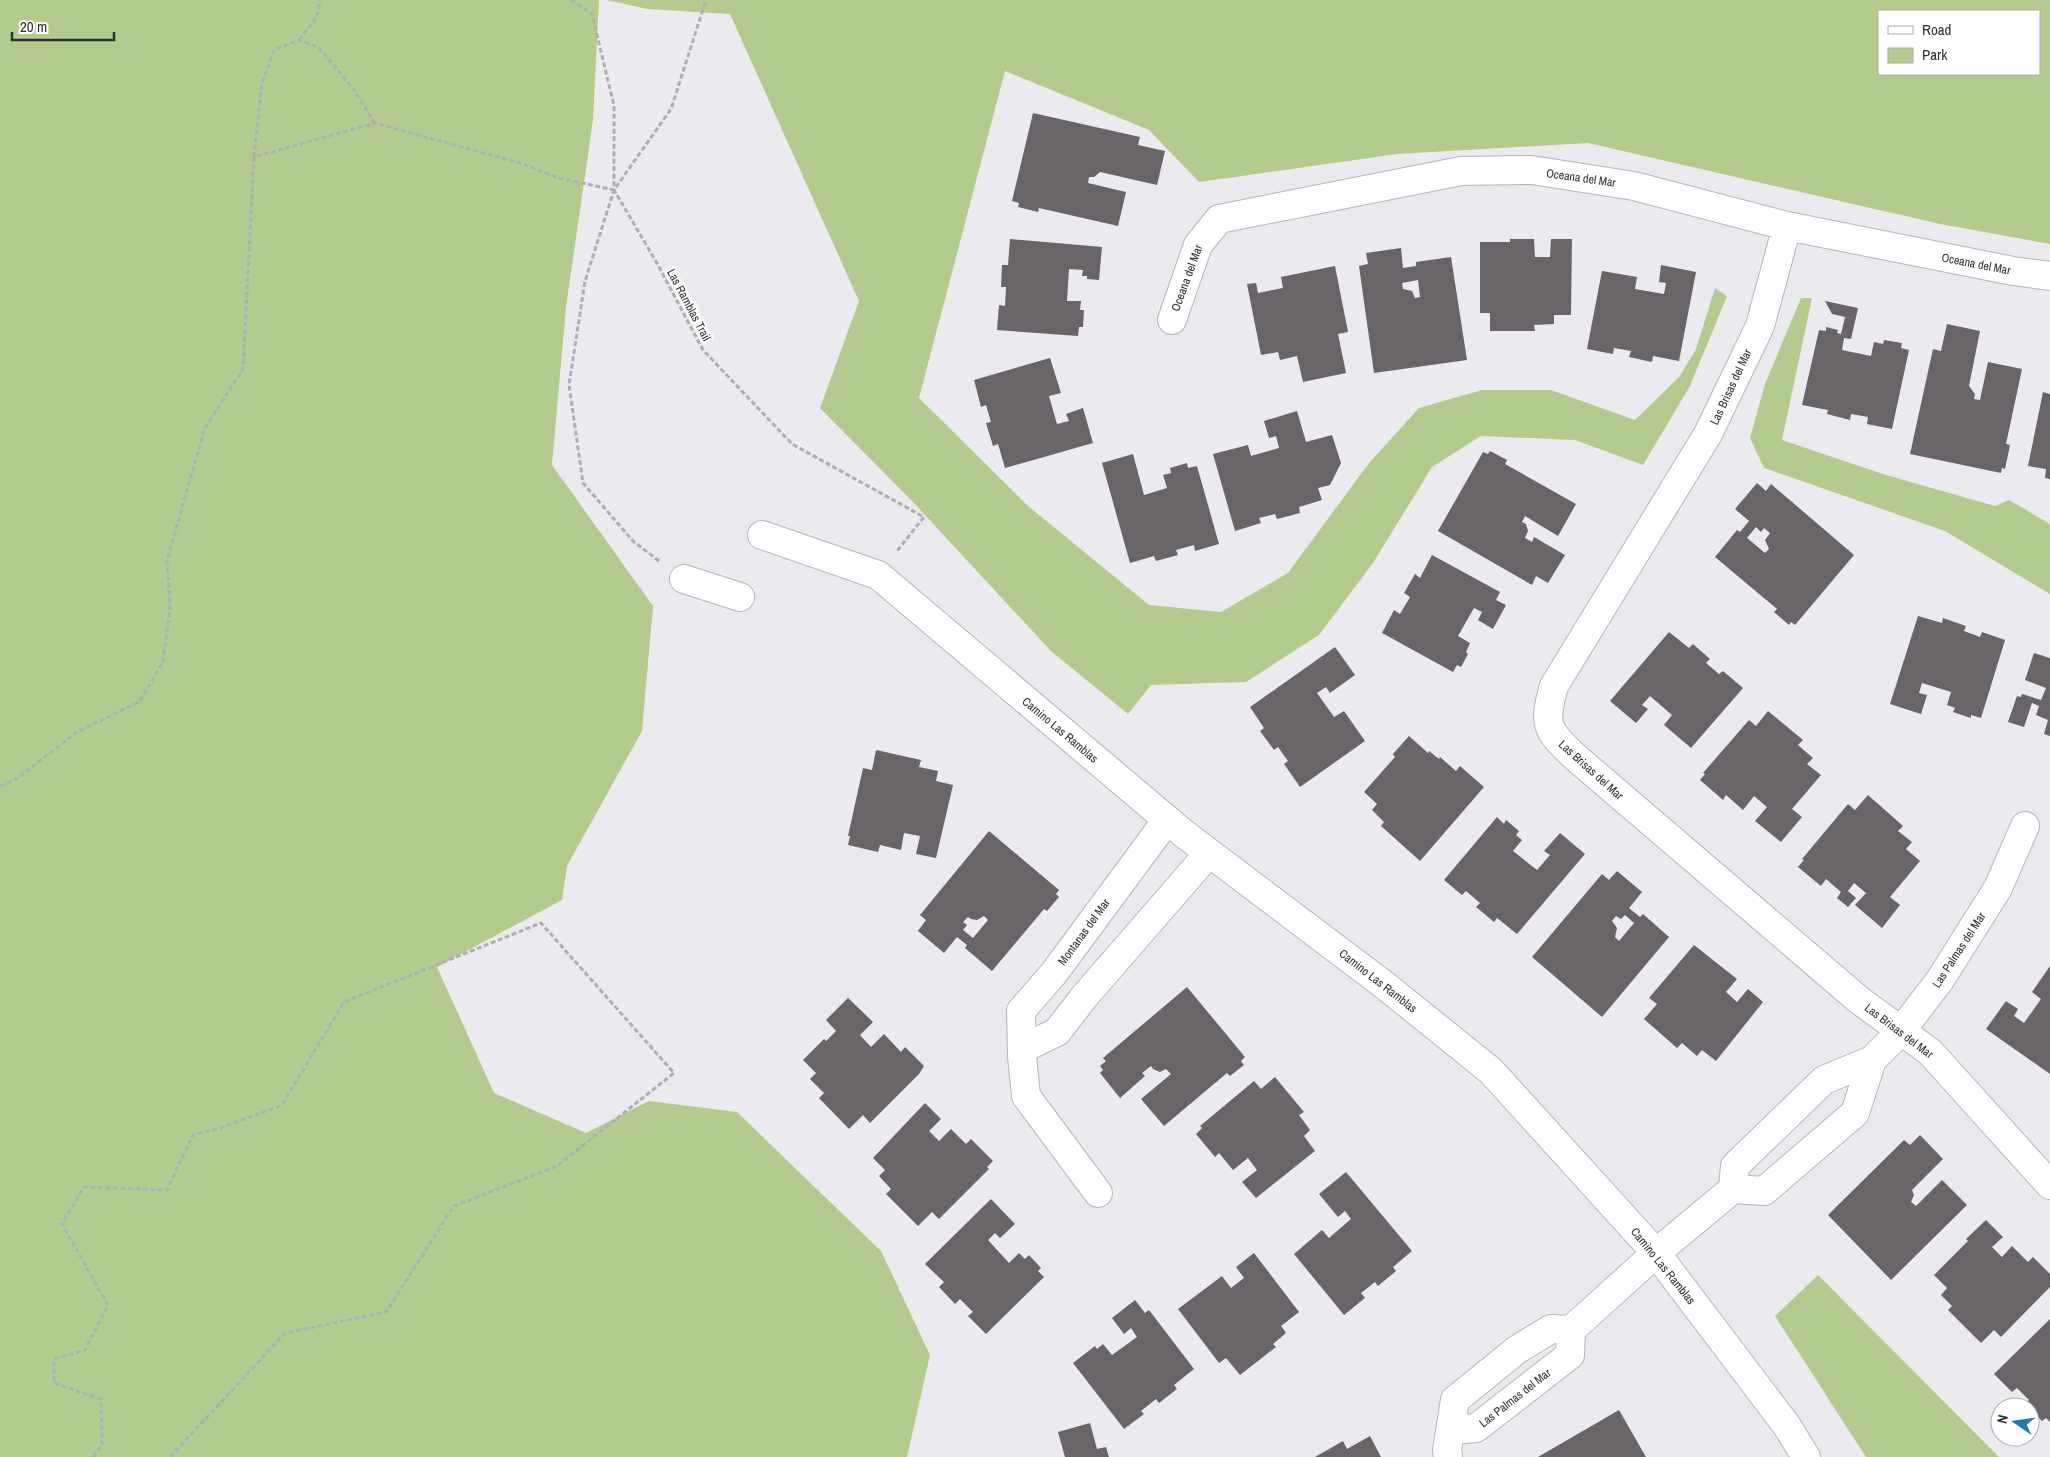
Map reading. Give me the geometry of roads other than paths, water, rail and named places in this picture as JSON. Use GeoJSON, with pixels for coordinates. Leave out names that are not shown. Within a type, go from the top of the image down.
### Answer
{"type":"FeatureCollection","features":[{"type":"Feature","properties":{"kind":"street","name":"Oceana del Mar"},"geometry":{"type":"LineString","coordinates":[[1172,320],[1198,245],[1219,219],[1461,171],[1532,170],[1634,186],[1787,226],[2013,271],[2050,276]]}},
{"type":"Feature","properties":{"kind":"street","name":"Las Brisas del Mar"},"geometry":{"type":"LineString","coordinates":[[1787,226],[1760,326],[1708,434],[1554,686],[1547,712],[1552,735],[1574,756],[1859,1000],[1930,1052],[2050,1185]]}},
{"type":"Feature","properties":{"kind":"street","name":"Camino Las Ramblas"},"geometry":{"type":"LineString","coordinates":[[762,535],[878,575],[1167,820],[1383,984],[1490,1071],[1656,1253],[1787,1426],[1806,1457]]}},
{"type":"Feature","properties":{"kind":"street"},"geometry":{"type":"LineString","coordinates":[[684,579],[740,597]]}},
{"type":"Feature","properties":{"kind":"street","name":"Montanas del Mar"},"geometry":{"type":"LineString","coordinates":[[1098,1193],[1026,1096],[1021,1011],[1054,973],[1167,820]]}},
{"type":"Feature","properties":{"kind":"street","name":"Las Palmas del Mar"},"geometry":{"type":"LineString","coordinates":[[1872,1060],[1855,1113],[1764,1191],[1733,1189],[1734,1166],[1792,1110],[1824,1080],[1872,1060],[1901,1031],[1940,980],[1998,888],[2024,826]]}},
{"type":"Feature","properties":{"kind":"street"},"geometry":{"type":"LineString","coordinates":[[1022,1049],[1057,1032],[1084,997],[1209,853]]}},
{"type":"Feature","properties":{"kind":"street"},"geometry":{"type":"LineString","coordinates":[[1054,973],[1084,997]]}},
{"type":"Feature","properties":{"kind":"street"},"geometry":{"type":"LineString","coordinates":[[1792,1110],[1817,1146]]}},
{"type":"Feature","properties":{"kind":"street"},"geometry":{"type":"LineString","coordinates":[[1448,1457],[1455,1400],[1518,1349],[1552,1328],[1571,1330],[1656,1253],[1733,1189]]}},
{"type":"Feature","properties":{"kind":"street","name":"Las Palmas del Mar"},"geometry":{"type":"LineString","coordinates":[[1450,1430],[1476,1428],[1520,1396],[1570,1355],[1571,1330]]}},
{"type":"Feature","properties":{"kind":"street"},"geometry":{"type":"LineString","coordinates":[[1497,1366],[1520,1396]]}}]}
